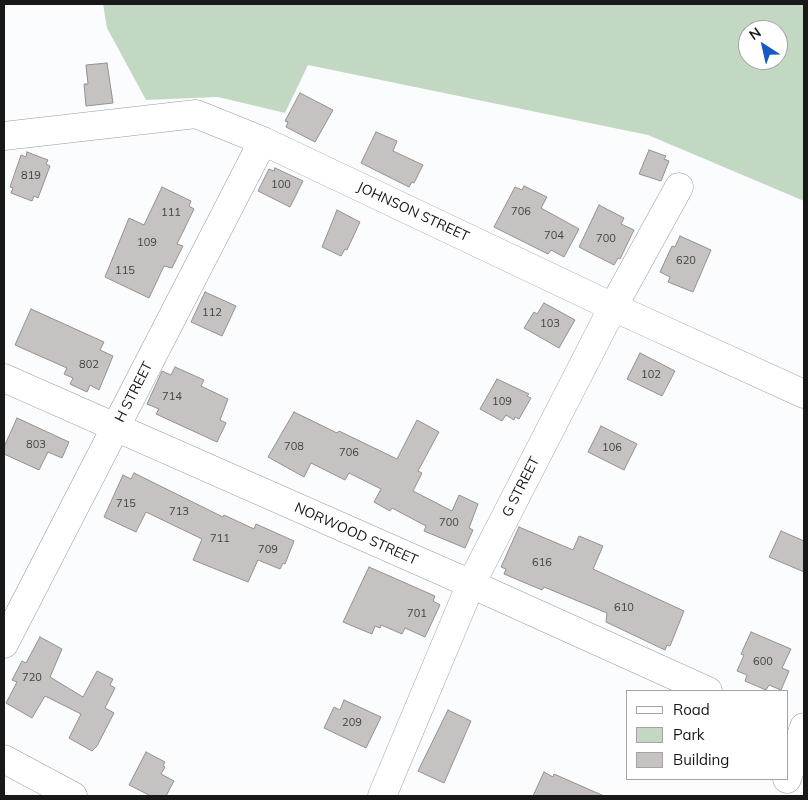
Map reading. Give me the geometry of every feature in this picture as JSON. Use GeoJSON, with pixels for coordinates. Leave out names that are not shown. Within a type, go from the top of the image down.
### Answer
{"type":"FeatureCollection","features":[{"type":"Feature","properties":{"kind":"street","name":"JOHNSON STREET"},"geometry":{"type":"LineString","coordinates":[[4,136],[196,114],[264,141],[613,307],[804,394]]}},
{"type":"Feature","properties":{"kind":"street","name":"H STREET"},"geometry":{"type":"LineString","coordinates":[[4,644],[264,141]]}},
{"type":"Feature","properties":{"kind":"street","name":"G STREET"},"geometry":{"type":"LineString","coordinates":[[382,796],[471,584],[613,307],[679,187]]}},
{"type":"Feature","properties":{"kind":"street","name":"NORWOOD STREET"},"geometry":{"type":"LineString","coordinates":[[4,378],[706,690]]}},
{"type":"Feature","properties":{"kind":"street"},"geometry":{"type":"LineString","coordinates":[[788,775],[799,730]]}},
{"type":"Feature","properties":{"kind":"street"},"geometry":{"type":"LineString","coordinates":[[4,759],[73,796]]}},
{"type":"Feature","properties":{"kind":"street"},"geometry":{"type":"LineString","coordinates":[[781,796],[787,780]]}},
{"type":"Feature","properties":{"kind":"green space"},"geometry":{"type":"Polygon","coordinates":[[[103,4],[804,4],[804,201],[648,135],[308,65],[285,113],[218,97],[146,100],[107,28],[103,4]]]}},
{"type":"Feature","properties":{"kind":"building"},"geometry":{"type":"Polygon","coordinates":[[[107,63],[113,103],[86,106],[84,84],[88,84],[86,65],[107,63]]]}},
{"type":"Feature","properties":{"kind":"building"},"geometry":{"type":"Polygon","coordinates":[[[300,93],[333,110],[315,142],[286,127],[288,122],[285,121],[300,93]]]}},
{"type":"Feature","properties":{"kind":"building"},"geometry":{"type":"Polygon","coordinates":[[[376,132],[397,141],[393,151],[423,165],[414,183],[412,182],[409,187],[361,163],[376,132]]]}},
{"type":"Feature","properties":{"kind":"building"},"geometry":{"type":"Polygon","coordinates":[[[649,150],[666,156],[664,159],[669,161],[661,181],[639,174],[649,150]]]}},
{"type":"Feature","properties":{"kind":"building"},"geometry":{"type":"Polygon","coordinates":[[[27,152],[48,160],[46,164],[50,166],[38,198],[34,196],[32,201],[11,193],[13,188],[10,187],[21,155],[26,157],[27,152]]]}},
{"type":"Feature","properties":{"kind":"building"},"geometry":{"type":"Polygon","coordinates":[[[275,168],[303,181],[290,207],[258,191],[269,169],[274,171],[275,168]]]}},
{"type":"Feature","properties":{"kind":"building"},"geometry":{"type":"Polygon","coordinates":[[[524,186],[547,197],[541,208],[579,229],[564,257],[551,250],[548,254],[494,227],[515,187],[522,190],[524,186]]]}},
{"type":"Feature","properties":{"kind":"building"},"geometry":{"type":"Polygon","coordinates":[[[162,187],[191,201],[189,206],[194,209],[177,244],[183,246],[172,268],[164,266],[149,298],[105,277],[129,218],[144,225],[162,187]]]}},
{"type":"Feature","properties":{"kind":"building"},"geometry":{"type":"Polygon","coordinates":[[[599,205],[624,218],[621,224],[634,230],[620,259],[618,258],[614,265],[579,247],[599,205]]]}},
{"type":"Feature","properties":{"kind":"building"},"geometry":{"type":"Polygon","coordinates":[[[337,210],[360,222],[347,250],[345,249],[341,256],[322,247],[337,210]]]}},
{"type":"Feature","properties":{"kind":"building"},"geometry":{"type":"Polygon","coordinates":[[[680,236],[711,250],[693,292],[668,282],[670,277],[660,272],[672,246],[675,247],[680,236]]]}},
{"type":"Feature","properties":{"kind":"building"},"geometry":{"type":"Polygon","coordinates":[[[205,292],[236,306],[222,336],[191,322],[205,292]]]}},
{"type":"Feature","properties":{"kind":"building"},"geometry":{"type":"Polygon","coordinates":[[[544,303],[575,320],[559,348],[524,328],[534,312],[537,314],[544,303]]]}},
{"type":"Feature","properties":{"kind":"building"},"geometry":{"type":"Polygon","coordinates":[[[31,309],[104,342],[100,350],[113,356],[99,390],[90,385],[87,392],[70,384],[73,378],[64,374],[67,368],[15,345],[31,309]]]}},
{"type":"Feature","properties":{"kind":"building"},"geometry":{"type":"Polygon","coordinates":[[[640,353],[675,371],[662,396],[627,379],[640,353]]]}},
{"type":"Feature","properties":{"kind":"building"},"geometry":{"type":"Polygon","coordinates":[[[175,367],[204,380],[201,386],[228,399],[220,420],[226,423],[217,442],[156,414],[159,409],[147,404],[162,371],[171,375],[175,367]]]}},
{"type":"Feature","properties":{"kind":"building"},"geometry":{"type":"Polygon","coordinates":[[[497,379],[529,394],[527,396],[531,398],[519,419],[515,417],[514,420],[506,415],[502,421],[480,409],[497,379]]]}},
{"type":"Feature","properties":{"kind":"building"},"geometry":{"type":"Polygon","coordinates":[[[294,412],[397,459],[417,420],[439,432],[418,471],[422,473],[413,491],[452,511],[459,495],[478,504],[469,528],[473,530],[465,548],[424,531],[426,526],[392,508],[390,511],[374,502],[381,489],[349,473],[345,480],[311,463],[304,477],[268,457],[294,412]]]}},
{"type":"Feature","properties":{"kind":"building"},"geometry":{"type":"Polygon","coordinates":[[[17,418],[69,442],[62,458],[48,452],[39,470],[4,454],[4,447],[17,418]]]}},
{"type":"Feature","properties":{"kind":"building"},"geometry":{"type":"Polygon","coordinates":[[[601,426],[637,444],[624,470],[588,452],[601,426]]]}},
{"type":"Feature","properties":{"kind":"building"},"geometry":{"type":"Polygon","coordinates":[[[134,473],[223,517],[224,515],[254,529],[256,524],[294,541],[285,564],[283,563],[280,569],[258,560],[248,582],[193,560],[202,539],[146,512],[136,532],[104,517],[123,475],[131,479],[134,473]]]}},
{"type":"Feature","properties":{"kind":"building"},"geometry":{"type":"Polygon","coordinates":[[[519,527],[573,550],[579,536],[603,546],[593,569],[684,611],[670,646],[667,645],[665,650],[606,622],[607,613],[544,587],[542,590],[504,574],[506,569],[501,567],[519,527]]]}},
{"type":"Feature","properties":{"kind":"building"},"geometry":{"type":"Polygon","coordinates":[[[781,531],[804,541],[804,572],[769,557],[781,531]]]}},
{"type":"Feature","properties":{"kind":"building"},"geometry":{"type":"Polygon","coordinates":[[[369,567],[435,596],[433,601],[440,605],[425,637],[405,628],[402,634],[381,625],[380,628],[375,626],[372,634],[343,622],[369,567]]]}},
{"type":"Feature","properties":{"kind":"building"},"geometry":{"type":"Polygon","coordinates":[[[751,632],[791,649],[782,668],[789,671],[781,690],[769,685],[766,690],[745,681],[747,675],[737,671],[744,655],[741,654],[751,632]]]}},
{"type":"Feature","properties":{"kind":"building"},"geometry":{"type":"Polygon","coordinates":[[[40,637],[62,649],[50,677],[83,697],[97,671],[113,679],[110,685],[115,688],[105,708],[114,713],[97,746],[92,751],[69,738],[81,714],[45,696],[32,718],[6,703],[17,682],[12,680],[22,661],[26,663],[40,637]]]}},
{"type":"Feature","properties":{"kind":"building"},"geometry":{"type":"Polygon","coordinates":[[[344,700],[381,717],[366,748],[324,728],[334,707],[340,710],[344,700]]]}},
{"type":"Feature","properties":{"kind":"building"},"geometry":{"type":"Polygon","coordinates":[[[448,710],[471,721],[444,783],[418,771],[448,710]]]}},
{"type":"Feature","properties":{"kind":"building"},"geometry":{"type":"Polygon","coordinates":[[[146,752],[165,762],[163,766],[165,767],[161,774],[174,781],[166,796],[151,796],[129,785],[146,752]]]}},
{"type":"Feature","properties":{"kind":"building"},"geometry":{"type":"Polygon","coordinates":[[[544,772],[553,777],[554,774],[604,796],[533,796],[544,772]]]}}]}
